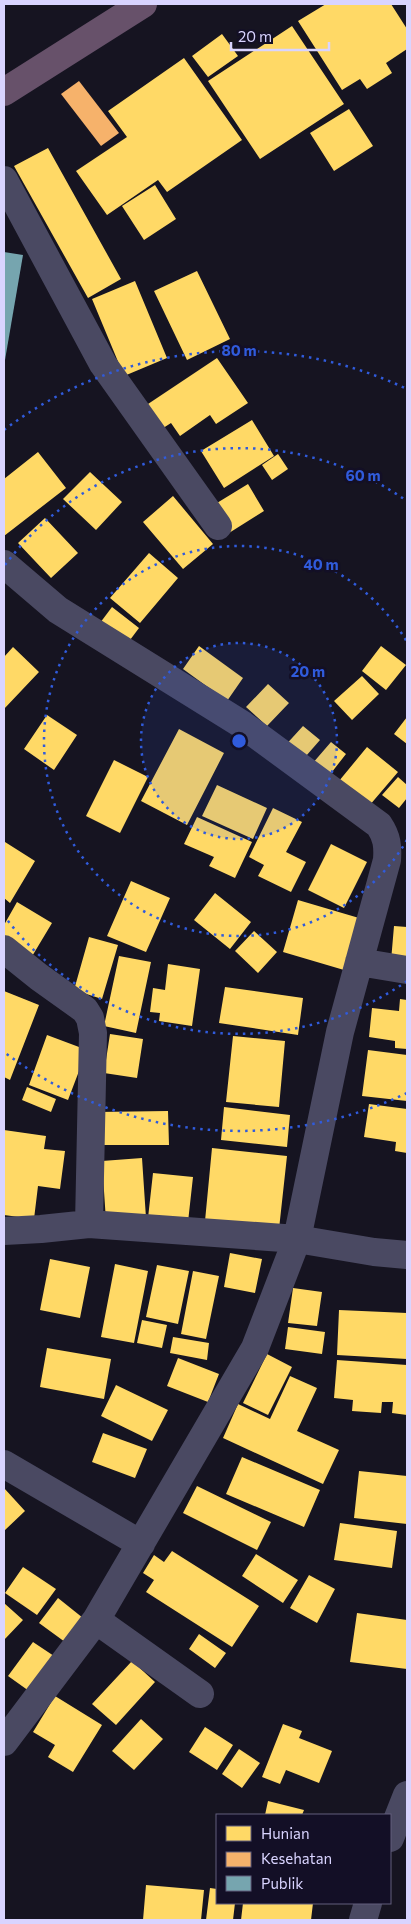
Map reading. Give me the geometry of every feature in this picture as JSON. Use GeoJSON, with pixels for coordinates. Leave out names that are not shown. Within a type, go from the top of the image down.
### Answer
{"type":"FeatureCollection","features":[{"type":"Feature","properties":{"kind":"highway"},"geometry":{"type":"LineString","coordinates":[[4,92],[143,4]]}},
{"type":"Feature","properties":{"kind":"street"},"geometry":{"type":"LineString","coordinates":[[4,180],[103,364],[218,526]]}},
{"type":"Feature","properties":{"kind":"street"},"geometry":{"type":"LineString","coordinates":[[4,564],[58,610],[243,725],[379,825],[388,845],[387,860],[340,1032],[297,1239],[255,1348],[96,1620],[4,1742]]}},
{"type":"Feature","properties":{"kind":"street"},"geometry":{"type":"LineString","coordinates":[[4,949],[85,1010],[90,1018],[93,1033],[89,1224]]}},
{"type":"Feature","properties":{"kind":"street"},"geometry":{"type":"LineString","coordinates":[[359,962],[407,970]]}},
{"type":"Feature","properties":{"kind":"street"},"geometry":{"type":"LineString","coordinates":[[4,1231],[89,1224],[297,1239],[374,1252],[407,1255]]}},
{"type":"Feature","properties":{"kind":"street"},"geometry":{"type":"LineString","coordinates":[[4,1464],[140,1544]]}},
{"type":"Feature","properties":{"kind":"street"},"geometry":{"type":"LineString","coordinates":[[96,1620],[200,1694]]}},
{"type":"Feature","properties":{"kind":"street"},"geometry":{"type":"LineString","coordinates":[[391,1835],[407,1795]]}},
{"type":"Feature","properties":{"kind":"street"},"geometry":{"type":"LineString","coordinates":[[363,1920],[368,1904]]}},
{"type":"Feature","properties":{"kind":"building: Hunian"},"geometry":{"type":"Polygon","coordinates":[[[326,4],[391,4],[407,29],[407,49],[386,63],[392,73],[367,89],[360,79],[342,90],[298,21],[326,4]]]}},
{"type":"Feature","properties":{"kind":"building: Hunian"},"geometry":{"type":"Polygon","coordinates":[[[292,26],[344,104],[260,159],[208,81],[292,26]]]}},
{"type":"Feature","properties":{"kind":"building: Hunian"},"geometry":{"type":"Polygon","coordinates":[[[222,34],[238,56],[208,77],[192,56],[222,34]]]}},
{"type":"Feature","properties":{"kind":"building: Hunian"},"geometry":{"type":"Polygon","coordinates":[[[184,58],[242,140],[167,192],[158,180],[107,215],[76,171],[127,137],[108,111],[184,58]]]}},
{"type":"Feature","properties":{"kind":"building: Hunian"},"geometry":{"type":"Polygon","coordinates":[[[349,109],[373,146],[334,171],[310,133],[349,109]]]}},
{"type":"Feature","properties":{"kind":"building: Hunian"},"geometry":{"type":"Polygon","coordinates":[[[48,148],[121,279],[88,298],[14,166],[48,148]]]}},
{"type":"Feature","properties":{"kind":"building: Hunian"},"geometry":{"type":"Polygon","coordinates":[[[155,185],[176,219],[144,240],[122,206],[155,185]]]}},
{"type":"Feature","properties":{"kind":"building: Hunian"},"geometry":{"type":"Polygon","coordinates":[[[197,271],[230,339],[187,360],[154,291],[197,271]]]}},
{"type":"Feature","properties":{"kind":"building: Hunian"},"geometry":{"type":"Polygon","coordinates":[[[135,281],[167,358],[124,376],[92,299],[135,281]]]}},
{"type":"Feature","properties":{"kind":"building: Hunian"},"geometry":{"type":"Polygon","coordinates":[[[217,358],[248,403],[216,424],[210,415],[180,436],[171,423],[157,432],[142,408],[217,358]]]}},
{"type":"Feature","properties":{"kind":"building: Hunian"},"geometry":{"type":"Polygon","coordinates":[[[252,420],[274,456],[224,488],[201,451],[252,420]]]}},
{"type":"Feature","properties":{"kind":"building: Hunian"},"geometry":{"type":"Polygon","coordinates":[[[38,452],[66,488],[4,536],[4,479],[38,452]]]}},
{"type":"Feature","properties":{"kind":"building: Hunian"},"geometry":{"type":"Polygon","coordinates":[[[278,454],[288,469],[272,480],[262,465],[278,454]]]}},
{"type":"Feature","properties":{"kind":"building: Hunian"},"geometry":{"type":"Polygon","coordinates":[[[90,472],[122,502],[96,530],[63,499],[90,472]]]}},
{"type":"Feature","properties":{"kind":"building: Hunian"},"geometry":{"type":"Polygon","coordinates":[[[248,484],[264,511],[229,533],[212,506],[248,484]]]}},
{"type":"Feature","properties":{"kind":"building: Hunian"},"geometry":{"type":"Polygon","coordinates":[[[173,496],[213,544],[183,569],[143,522],[173,496]]]}},
{"type":"Feature","properties":{"kind":"building: Hunian"},"geometry":{"type":"Polygon","coordinates":[[[45,518],[78,553],[51,578],[18,543],[45,518]]]}},
{"type":"Feature","properties":{"kind":"building: Hunian"},"geometry":{"type":"Polygon","coordinates":[[[149,553],[178,578],[140,623],[110,598],[149,553]]]}},
{"type":"Feature","properties":{"kind":"building: Hunian"},"geometry":{"type":"Polygon","coordinates":[[[112,607],[139,628],[124,648],[97,627],[112,607]]]}},
{"type":"Feature","properties":{"kind":"building: Hunian"},"geometry":{"type":"Polygon","coordinates":[[[199,646],[243,678],[227,701],[183,669],[199,646]]]}},
{"type":"Feature","properties":{"kind":"building: Hunian"},"geometry":{"type":"Polygon","coordinates":[[[381,646],[406,665],[386,690],[362,671],[381,646]]]}},
{"type":"Feature","properties":{"kind":"building: Hunian"},"geometry":{"type":"Polygon","coordinates":[[[13,647],[39,672],[4,709],[4,657],[13,647]]]}},
{"type":"Feature","properties":{"kind":"building: Hunian"},"geometry":{"type":"Polygon","coordinates":[[[362,676],[379,694],[352,720],[334,701],[362,676]]]}},
{"type":"Feature","properties":{"kind":"building: Hunian"},"geometry":{"type":"Polygon","coordinates":[[[268,684],[289,703],[267,726],[246,707],[268,684]]]}},
{"type":"Feature","properties":{"kind":"building: Hunian"},"geometry":{"type":"Polygon","coordinates":[[[47,715],[77,735],[54,770],[24,749],[47,715]]]}},
{"type":"Feature","properties":{"kind":"building: Hunian"},"geometry":{"type":"Polygon","coordinates":[[[407,717],[407,744],[394,734],[407,717]]]}},
{"type":"Feature","properties":{"kind":"building: Hunian"},"geometry":{"type":"Polygon","coordinates":[[[303,726],[320,740],[299,764],[282,749],[303,726]]]}},
{"type":"Feature","properties":{"kind":"building: Hunian"},"geometry":{"type":"Polygon","coordinates":[[[179,729],[224,753],[187,825],[141,801],[179,729]]]}},
{"type":"Feature","properties":{"kind":"building: Hunian"},"geometry":{"type":"Polygon","coordinates":[[[331,742],[346,754],[328,777],[312,764],[331,742]]]}},
{"type":"Feature","properties":{"kind":"building: Hunian"},"geometry":{"type":"Polygon","coordinates":[[[367,747],[398,772],[369,806],[339,781],[367,747]]]}},
{"type":"Feature","properties":{"kind":"building: Hunian"},"geometry":{"type":"Polygon","coordinates":[[[114,760],[148,777],[120,833],[86,816],[114,760]]]}},
{"type":"Feature","properties":{"kind":"building: Hunian"},"geometry":{"type":"Polygon","coordinates":[[[398,777],[407,785],[407,798],[399,808],[382,795],[398,777]]]}},
{"type":"Feature","properties":{"kind":"building: Hunian"},"geometry":{"type":"Polygon","coordinates":[[[217,785],[267,808],[253,839],[202,816],[217,785]]]}},
{"type":"Feature","properties":{"kind":"building: Hunian"},"geometry":{"type":"Polygon","coordinates":[[[273,808],[302,822],[286,852],[306,862],[291,892],[258,876],[264,865],[249,857],[273,808]]]}},
{"type":"Feature","properties":{"kind":"building: Hunian"},"geometry":{"type":"Polygon","coordinates":[[[197,817],[252,842],[235,878],[209,866],[214,857],[184,844],[197,817]]]}},
{"type":"Feature","properties":{"kind":"building: Hunian"},"geometry":{"type":"Polygon","coordinates":[[[5,842],[35,861],[10,903],[4,898],[5,842]]]}},
{"type":"Feature","properties":{"kind":"building: Hunian"},"geometry":{"type":"Polygon","coordinates":[[[331,844],[367,862],[344,908],[308,890],[331,844]]]}},
{"type":"Feature","properties":{"kind":"building: Hunian"},"geometry":{"type":"Polygon","coordinates":[[[131,881],[170,898],[146,952],[107,936],[131,881]]]}},
{"type":"Feature","properties":{"kind":"building: Hunian"},"geometry":{"type":"Polygon","coordinates":[[[215,893],[251,922],[230,949],[194,920],[215,893]]]}},
{"type":"Feature","properties":{"kind":"building: Hunian"},"geometry":{"type":"Polygon","coordinates":[[[298,900],[359,918],[344,970],[283,952],[298,900]]]}},
{"type":"Feature","properties":{"kind":"building: Hunian"},"geometry":{"type":"Polygon","coordinates":[[[17,902],[52,923],[31,958],[4,941],[4,925],[17,902]]]}},
{"type":"Feature","properties":{"kind":"building: Hunian"},"geometry":{"type":"Polygon","coordinates":[[[394,926],[407,927],[407,963],[391,961],[394,926]]]}},
{"type":"Feature","properties":{"kind":"building: Hunian"},"geometry":{"type":"Polygon","coordinates":[[[254,931],[277,952],[258,973],[235,951],[254,931]]]}},
{"type":"Feature","properties":{"kind":"building: Hunian"},"geometry":{"type":"Polygon","coordinates":[[[89,937],[118,945],[102,999],[74,990],[89,937]]]}},
{"type":"Feature","properties":{"kind":"building: Hunian"},"geometry":{"type":"Polygon","coordinates":[[[119,956],[151,962],[136,1033],[104,1026],[119,956]]]}},
{"type":"Feature","properties":{"kind":"building: Hunian"},"geometry":{"type":"Polygon","coordinates":[[[168,964],[200,969],[192,1026],[159,1021],[160,1013],[150,1012],[153,988],[165,990],[168,964]]]}},
{"type":"Feature","properties":{"kind":"building: Hunian"},"geometry":{"type":"Polygon","coordinates":[[[225,987],[303,998],[298,1035],[219,1023],[225,987]]]}},
{"type":"Feature","properties":{"kind":"building: Hunian"},"geometry":{"type":"Polygon","coordinates":[[[4,991],[39,1005],[10,1080],[4,1077],[4,991]]]}},
{"type":"Feature","properties":{"kind":"building: Hunian"},"geometry":{"type":"Polygon","coordinates":[[[400,999],[407,1000],[407,1049],[395,1048],[395,1041],[369,1037],[372,1008],[399,1011],[400,999]]]}},
{"type":"Feature","properties":{"kind":"building: Hunian"},"geometry":{"type":"Polygon","coordinates":[[[110,1034],[143,1039],[137,1078],[104,1073],[110,1034]]]}},
{"type":"Feature","properties":{"kind":"building: Hunian"},"geometry":{"type":"Polygon","coordinates":[[[47,1035],[87,1050],[68,1100],[29,1085],[47,1035]]]}},
{"type":"Feature","properties":{"kind":"building: Hunian"},"geometry":{"type":"Polygon","coordinates":[[[233,1036],[285,1041],[279,1107],[226,1102],[233,1036]]]}},
{"type":"Feature","properties":{"kind":"building: Hunian"},"geometry":{"type":"Polygon","coordinates":[[[368,1050],[407,1055],[407,1101],[362,1096],[368,1050]]]}},
{"type":"Feature","properties":{"kind":"building: Hunian"},"geometry":{"type":"Polygon","coordinates":[[[27,1087],[56,1099],[51,1112],[22,1100],[27,1087]]]}},
{"type":"Feature","properties":{"kind":"building: Hunian"},"geometry":{"type":"Polygon","coordinates":[[[369,1104],[407,1109],[407,1153],[395,1151],[396,1142],[364,1137],[369,1104]]]}},
{"type":"Feature","properties":{"kind":"building: Hunian"},"geometry":{"type":"Polygon","coordinates":[[[224,1107],[290,1115],[287,1147],[221,1140],[224,1107]]]}},
{"type":"Feature","properties":{"kind":"building: Hunian"},"geometry":{"type":"Polygon","coordinates":[[[168,1111],[169,1145],[97,1145],[97,1112],[168,1111]]]}},
{"type":"Feature","properties":{"kind":"building: Hunian"},"geometry":{"type":"Polygon","coordinates":[[[4,1130],[46,1136],[44,1149],[65,1151],[60,1189],[38,1186],[34,1219],[4,1215],[4,1130]]]}},
{"type":"Feature","properties":{"kind":"building: Hunian"},"geometry":{"type":"Polygon","coordinates":[[[212,1148],[287,1156],[279,1229],[205,1221],[212,1148]]]}},
{"type":"Feature","properties":{"kind":"building: Hunian"},"geometry":{"type":"Polygon","coordinates":[[[142,1158],[146,1218],[106,1221],[102,1161],[142,1158]]]}},
{"type":"Feature","properties":{"kind":"building: Hunian"},"geometry":{"type":"Polygon","coordinates":[[[153,1173],[193,1177],[187,1231],[147,1227],[153,1173]]]}},
{"type":"Feature","properties":{"kind":"building: Hunian"},"geometry":{"type":"Polygon","coordinates":[[[230,1253],[262,1259],[255,1293],[224,1287],[230,1253]]]}},
{"type":"Feature","properties":{"kind":"building: Hunian"},"geometry":{"type":"Polygon","coordinates":[[[50,1259],[90,1267],[80,1318],[40,1310],[50,1259]]]}},
{"type":"Feature","properties":{"kind":"building: Hunian"},"geometry":{"type":"Polygon","coordinates":[[[115,1264],[148,1271],[134,1343],[101,1337],[115,1264]]]}},
{"type":"Feature","properties":{"kind":"building: Hunian"},"geometry":{"type":"Polygon","coordinates":[[[157,1265],[189,1271],[178,1324],[146,1317],[157,1265]]]}},
{"type":"Feature","properties":{"kind":"building: Hunian"},"geometry":{"type":"Polygon","coordinates":[[[193,1271],[219,1276],[206,1339],[181,1334],[193,1271]]]}},
{"type":"Feature","properties":{"kind":"building: Hunian"},"geometry":{"type":"Polygon","coordinates":[[[293,1288],[322,1292],[317,1326],[288,1323],[293,1288]]]}},
{"type":"Feature","properties":{"kind":"building: Hunian"},"geometry":{"type":"Polygon","coordinates":[[[339,1310],[407,1313],[407,1359],[337,1355],[339,1310]]]}},
{"type":"Feature","properties":{"kind":"building: Hunian"},"geometry":{"type":"Polygon","coordinates":[[[142,1320],[167,1325],[162,1348],[137,1343],[142,1320]]]}},
{"type":"Feature","properties":{"kind":"building: Hunian"},"geometry":{"type":"Polygon","coordinates":[[[288,1327],[325,1332],[322,1354],[285,1349],[288,1327]]]}},
{"type":"Feature","properties":{"kind":"building: Hunian"},"geometry":{"type":"Polygon","coordinates":[[[173,1337],[209,1343],[207,1360],[170,1353],[173,1337]]]}},
{"type":"Feature","properties":{"kind":"building: Hunian"},"geometry":{"type":"Polygon","coordinates":[[[47,1348],[111,1359],[104,1399],[40,1387],[47,1348]]]}},
{"type":"Feature","properties":{"kind":"building: Hunian"},"geometry":{"type":"Polygon","coordinates":[[[267,1354],[292,1367],[268,1415],[243,1403],[267,1354]]]}},
{"type":"Feature","properties":{"kind":"building: Hunian"},"geometry":{"type":"Polygon","coordinates":[[[178,1358],[219,1374],[208,1402],[167,1386],[178,1358]]]}},
{"type":"Feature","properties":{"kind":"building: Hunian"},"geometry":{"type":"Polygon","coordinates":[[[337,1360],[407,1365],[407,1415],[392,1413],[393,1402],[382,1402],[381,1413],[352,1411],[353,1400],[334,1398],[337,1360]]]}},
{"type":"Feature","properties":{"kind":"building: Hunian"},"geometry":{"type":"Polygon","coordinates":[[[290,1376],[317,1388],[297,1431],[339,1450],[323,1484],[223,1438],[238,1404],[270,1419],[290,1376]]]}},
{"type":"Feature","properties":{"kind":"building: Hunian"},"geometry":{"type":"Polygon","coordinates":[[[116,1385],[168,1410],[152,1441],[101,1416],[116,1385]]]}},
{"type":"Feature","properties":{"kind":"building: Hunian"},"geometry":{"type":"Polygon","coordinates":[[[103,1433],[147,1449],[135,1478],[92,1462],[103,1433]]]}},
{"type":"Feature","properties":{"kind":"building: Hunian"},"geometry":{"type":"Polygon","coordinates":[[[242,1457],[320,1490],[304,1527],[226,1494],[242,1457]]]}},
{"type":"Feature","properties":{"kind":"building: Hunian"},"geometry":{"type":"Polygon","coordinates":[[[359,1471],[407,1476],[407,1524],[354,1518],[359,1471]]]}},
{"type":"Feature","properties":{"kind":"building: Hunian"},"geometry":{"type":"Polygon","coordinates":[[[197,1486],[271,1522],[257,1550],[183,1513],[197,1486]]]}},
{"type":"Feature","properties":{"kind":"building: Hunian"},"geometry":{"type":"Polygon","coordinates":[[[4,1488],[25,1511],[4,1531],[4,1488]]]}},
{"type":"Feature","properties":{"kind":"building: Hunian"},"geometry":{"type":"Polygon","coordinates":[[[340,1523],[397,1531],[392,1568],[334,1560],[340,1523]]]}},
{"type":"Feature","properties":{"kind":"building: Hunian"},"geometry":{"type":"Polygon","coordinates":[[[172,1551],[259,1606],[232,1647],[146,1592],[154,1580],[143,1573],[154,1555],[164,1562],[172,1551]]]}},
{"type":"Feature","properties":{"kind":"building: Hunian"},"geometry":{"type":"Polygon","coordinates":[[[256,1554],[298,1580],[283,1603],[242,1576],[256,1554]]]}},
{"type":"Feature","properties":{"kind":"building: Hunian"},"geometry":{"type":"Polygon","coordinates":[[[23,1567],[56,1589],[37,1615],[5,1593],[23,1567]]]}},
{"type":"Feature","properties":{"kind":"building: Hunian"},"geometry":{"type":"Polygon","coordinates":[[[309,1575],[335,1589],[317,1623],[290,1608],[309,1575]]]}},
{"type":"Feature","properties":{"kind":"building: Hunian"},"geometry":{"type":"Polygon","coordinates":[[[58,1598],[83,1618],[65,1642],[39,1623],[58,1598]]]}},
{"type":"Feature","properties":{"kind":"building: Hunian"},"geometry":{"type":"Polygon","coordinates":[[[4,1603],[23,1620],[4,1640],[4,1603]]]}},
{"type":"Feature","properties":{"kind":"building: Hunian"},"geometry":{"type":"Polygon","coordinates":[[[357,1613],[407,1620],[407,1669],[350,1662],[357,1613]]]}},
{"type":"Feature","properties":{"kind":"building: Hunian"},"geometry":{"type":"Polygon","coordinates":[[[199,1634],[226,1653],[215,1668],[189,1649],[199,1634]]]}},
{"type":"Feature","properties":{"kind":"building: Hunian"},"geometry":{"type":"Polygon","coordinates":[[[33,1642],[54,1656],[29,1691],[8,1676],[33,1642]]]}},
{"type":"Feature","properties":{"kind":"building: Hunian"},"geometry":{"type":"Polygon","coordinates":[[[132,1661],[155,1682],[116,1725],[92,1704],[132,1661]]]}},
{"type":"Feature","properties":{"kind":"building: Hunian"},"geometry":{"type":"Polygon","coordinates":[[[55,1696],[102,1725],[73,1772],[48,1757],[55,1745],[33,1732],[55,1696]]]}},
{"type":"Feature","properties":{"kind":"building: Hunian"},"geometry":{"type":"Polygon","coordinates":[[[141,1719],[163,1739],[134,1770],[112,1751],[141,1719]]]}},
{"type":"Feature","properties":{"kind":"building: Hunian"},"geometry":{"type":"Polygon","coordinates":[[[283,1724],[302,1731],[299,1738],[332,1751],[319,1783],[286,1770],[280,1784],[262,1777],[283,1724]]]}},
{"type":"Feature","properties":{"kind":"building: Hunian"},"geometry":{"type":"Polygon","coordinates":[[[205,1727],[233,1745],[217,1770],[189,1752],[205,1727]]]}},
{"type":"Feature","properties":{"kind":"building: Hunian"},"geometry":{"type":"Polygon","coordinates":[[[239,1749],[260,1763],[242,1788],[222,1774],[239,1749]]]}},
{"type":"Feature","properties":{"kind":"building: Hunian"},"geometry":{"type":"Polygon","coordinates":[[[268,1801],[304,1810],[302,1814],[265,1814],[268,1801]]]}},
{"type":"Feature","properties":{"kind":"building: Hunian"},"geometry":{"type":"Polygon","coordinates":[[[146,1885],[204,1890],[201,1920],[143,1920],[146,1885]]]}},
{"type":"Feature","properties":{"kind":"building: Hunian"},"geometry":{"type":"Polygon","coordinates":[[[210,1888],[216,1889],[216,1904],[235,1904],[233,1920],[206,1920],[210,1888]]]}},
{"type":"Feature","properties":{"kind":"building: Hunian"},"geometry":{"type":"Polygon","coordinates":[[[243,1904],[313,1904],[311,1920],[241,1920],[243,1904]]]}},
{"type":"Feature","properties":{"kind":"building: Kesehatan"},"geometry":{"type":"Polygon","coordinates":[[[79,81],[119,133],[101,146],[61,94],[79,81]]]}},
{"type":"Feature","properties":{"kind":"building: Publik"},"geometry":{"type":"Polygon","coordinates":[[[4,252],[23,255],[5,360],[4,360],[4,252]]]}}]}
